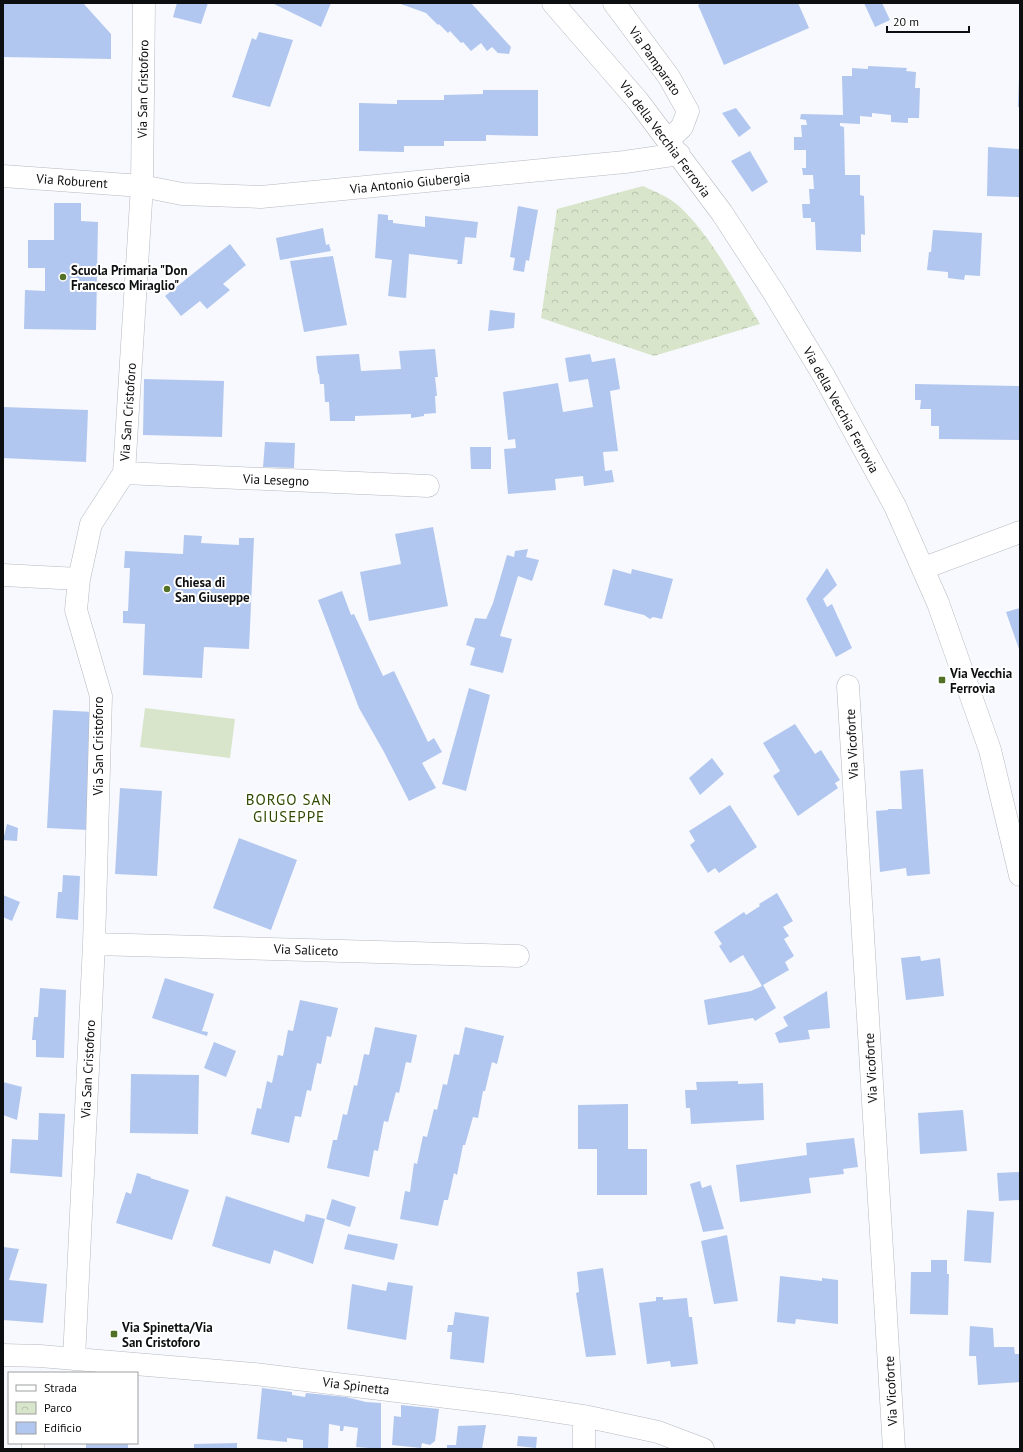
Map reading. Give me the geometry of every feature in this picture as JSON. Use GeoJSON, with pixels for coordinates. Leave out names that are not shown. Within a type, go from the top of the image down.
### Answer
{"type":"FeatureCollection","features":[{"type":"Feature","properties":{"kind":"street","name":"Via San Cristoforo"},"geometry":{"type":"LineString","coordinates":[[74,1359],[94,944],[101,696],[76,610],[79,579],[92,524],[124,473],[142,186],[144,3]]}},
{"type":"Feature","properties":{"kind":"street","name":"Via della Vecchia Ferrovia"},"geometry":{"type":"LineString","coordinates":[[553,3],[638,100],[722,213],[774,293],[824,376],[895,506],[924,568],[962,668],[990,750],[1020,875]]}},
{"type":"Feature","properties":{"kind":"street","name":"Via Pamparato"},"geometry":{"type":"LineString","coordinates":[[614,3],[669,77],[688,111],[673,147]]}},
{"type":"Feature","properties":{"kind":"street","name":"Via Antonio Giubergia"},"geometry":{"type":"LineString","coordinates":[[142,186],[182,194],[260,197],[625,162],[673,147]]}},
{"type":"Feature","properties":{"kind":"street","name":"Via Roburent"},"geometry":{"type":"LineString","coordinates":[[3,176],[142,186]]}},
{"type":"Feature","properties":{"kind":"street","name":"Via Lesegno"},"geometry":{"type":"LineString","coordinates":[[124,473],[428,486]]}},
{"type":"Feature","properties":{"kind":"street"},"geometry":{"type":"LineString","coordinates":[[924,568],[1020,532]]}},
{"type":"Feature","properties":{"kind":"street"},"geometry":{"type":"LineString","coordinates":[[3,575],[79,579]]}},
{"type":"Feature","properties":{"kind":"street","name":"Via Vicoforte"},"geometry":{"type":"LineString","coordinates":[[848,686],[894,1449]]}},
{"type":"Feature","properties":{"kind":"street","name":"Via Saliceto"},"geometry":{"type":"LineString","coordinates":[[94,944],[518,956]]}},
{"type":"Feature","properties":{"kind":"street","name":"Via Spinetta"},"geometry":{"type":"LineString","coordinates":[[3,1355],[40,1365],[74,1359],[254,1374],[512,1405],[584,1416],[658,1432],[703,1449]]}},
{"type":"Feature","properties":{"kind":"street"},"geometry":{"type":"LineString","coordinates":[[584,1416],[584,1449]]}},
{"type":"Feature","properties":{"kind":"green space"},"geometry":{"type":"Polygon","coordinates":[[[643,186],[671,200],[692,219],[723,262],[760,324],[654,356],[541,318],[557,209],[643,186]]]}},
{"type":"Feature","properties":{"kind":"green space"},"geometry":{"type":"Polygon","coordinates":[[[145,708],[235,719],[230,758],[140,747],[145,708]]]}},
{"type":"Feature","properties":{"kind":"building"},"geometry":{"type":"Polygon","coordinates":[[[3,3],[83,3],[111,34],[111,59],[3,57],[3,3]]]}},
{"type":"Feature","properties":{"kind":"building"},"geometry":{"type":"Polygon","coordinates":[[[177,3],[208,3],[201,24],[173,17],[177,3]]]}},
{"type":"Feature","properties":{"kind":"building"},"geometry":{"type":"Polygon","coordinates":[[[272,3],[331,3],[321,27],[272,3]]]}},
{"type":"Feature","properties":{"kind":"building"},"geometry":{"type":"Polygon","coordinates":[[[398,3],[471,3],[511,47],[509,54],[498,53],[492,47],[487,51],[481,43],[471,51],[450,31],[448,33],[426,13],[398,3]]]}},
{"type":"Feature","properties":{"kind":"building"},"geometry":{"type":"Polygon","coordinates":[[[702,3],[798,3],[809,28],[724,65],[698,5],[702,3]]]}},
{"type":"Feature","properties":{"kind":"building"},"geometry":{"type":"Polygon","coordinates":[[[864,3],[882,3],[890,20],[875,27],[864,3]]]}},
{"type":"Feature","properties":{"kind":"building"},"geometry":{"type":"Polygon","coordinates":[[[259,32],[293,40],[270,107],[232,97],[252,38],[256,40],[259,32]]]}},
{"type":"Feature","properties":{"kind":"building"},"geometry":{"type":"Polygon","coordinates":[[[868,66],[907,68],[906,71],[916,72],[915,88],[920,88],[919,118],[908,118],[908,123],[891,122],[891,115],[872,113],[872,117],[860,116],[860,124],[840,123],[840,126],[844,127],[845,175],[860,175],[860,195],[864,196],[865,235],[861,234],[861,252],[816,250],[815,222],[811,222],[811,218],[803,218],[802,204],[810,204],[809,189],[814,189],[813,175],[803,175],[802,168],[806,168],[806,150],[794,150],[794,137],[802,137],[801,125],[807,125],[806,120],[800,119],[801,114],[843,115],[842,76],[852,76],[852,68],[868,69],[868,66]]]}},
{"type":"Feature","properties":{"kind":"building"},"geometry":{"type":"Polygon","coordinates":[[[1019,77],[1020,107],[1018,107],[1019,77]]]}},
{"type":"Feature","properties":{"kind":"building"},"geometry":{"type":"Polygon","coordinates":[[[483,90],[538,90],[538,136],[486,135],[486,141],[444,141],[444,146],[404,146],[404,152],[359,151],[359,103],[397,104],[397,100],[444,100],[444,95],[483,94],[483,90]]]}},
{"type":"Feature","properties":{"kind":"building"},"geometry":{"type":"Polygon","coordinates":[[[736,108],[751,128],[739,137],[722,113],[736,108]]]}},
{"type":"Feature","properties":{"kind":"building"},"geometry":{"type":"Polygon","coordinates":[[[988,147],[1020,149],[1020,197],[987,196],[988,147]]]}},
{"type":"Feature","properties":{"kind":"building"},"geometry":{"type":"Polygon","coordinates":[[[750,151],[768,182],[752,192],[731,161],[750,151]]]}},
{"type":"Feature","properties":{"kind":"building"},"geometry":{"type":"Polygon","coordinates":[[[54,203],[81,203],[81,221],[98,222],[96,330],[24,329],[25,290],[45,291],[45,268],[28,268],[28,240],[54,240],[54,203]]]}},
{"type":"Feature","properties":{"kind":"building"},"geometry":{"type":"Polygon","coordinates":[[[518,206],[538,210],[529,261],[526,260],[524,272],[513,270],[515,258],[510,257],[518,206]]]}},
{"type":"Feature","properties":{"kind":"building"},"geometry":{"type":"Polygon","coordinates":[[[378,214],[388,215],[388,220],[393,220],[393,223],[425,227],[425,216],[478,222],[476,238],[465,237],[462,264],[457,264],[458,260],[409,254],[406,298],[388,296],[392,260],[375,258],[378,214]]]}},
{"type":"Feature","properties":{"kind":"building"},"geometry":{"type":"Polygon","coordinates":[[[323,228],[326,245],[329,244],[331,251],[280,260],[276,238],[323,228]]]}},
{"type":"Feature","properties":{"kind":"building"},"geometry":{"type":"Polygon","coordinates":[[[933,230],[982,233],[980,276],[965,275],[964,280],[948,278],[948,272],[927,270],[929,252],[931,252],[933,230]]]}},
{"type":"Feature","properties":{"kind":"building"},"geometry":{"type":"Polygon","coordinates":[[[230,244],[246,265],[223,284],[230,290],[207,309],[200,301],[181,316],[165,296],[230,244]]]}},
{"type":"Feature","properties":{"kind":"building"},"geometry":{"type":"Polygon","coordinates":[[[333,256],[347,325],[304,332],[290,261],[333,256]]]}},
{"type":"Feature","properties":{"kind":"building"},"geometry":{"type":"Polygon","coordinates":[[[490,310],[515,313],[514,328],[488,331],[490,310]]]}},
{"type":"Feature","properties":{"kind":"building"},"geometry":{"type":"Polygon","coordinates":[[[435,349],[438,377],[435,377],[437,396],[435,396],[436,413],[424,414],[424,416],[411,418],[411,414],[355,416],[355,421],[330,421],[329,402],[325,402],[324,384],[320,384],[316,356],[359,354],[361,371],[401,369],[399,351],[435,349]]]}},
{"type":"Feature","properties":{"kind":"building"},"geometry":{"type":"Polygon","coordinates":[[[590,354],[592,362],[615,358],[620,389],[610,391],[618,451],[603,452],[605,471],[612,470],[614,482],[584,486],[583,476],[555,479],[556,490],[508,494],[504,449],[516,448],[515,439],[508,440],[503,392],[558,383],[563,412],[593,407],[588,379],[569,382],[565,358],[590,354]]]}},
{"type":"Feature","properties":{"kind":"building"},"geometry":{"type":"Polygon","coordinates":[[[144,379],[224,381],[222,437],[143,435],[144,379]]]}},
{"type":"Feature","properties":{"kind":"building"},"geometry":{"type":"Polygon","coordinates":[[[915,384],[1020,386],[1020,440],[939,439],[939,426],[931,426],[931,409],[920,409],[921,400],[915,400],[915,384]]]}},
{"type":"Feature","properties":{"kind":"building"},"geometry":{"type":"Polygon","coordinates":[[[3,407],[88,410],[86,462],[3,458],[3,407]]]}},
{"type":"Feature","properties":{"kind":"building"},"geometry":{"type":"Polygon","coordinates":[[[265,442],[295,443],[294,468],[263,467],[265,442]]]}},
{"type":"Feature","properties":{"kind":"building"},"geometry":{"type":"Polygon","coordinates":[[[470,447],[491,447],[491,469],[471,469],[470,447]]]}},
{"type":"Feature","properties":{"kind":"building"},"geometry":{"type":"Polygon","coordinates":[[[433,527],[448,606],[369,621],[360,572],[401,564],[395,534],[433,527]]]}},
{"type":"Feature","properties":{"kind":"building"},"geometry":{"type":"Polygon","coordinates":[[[184,535],[202,536],[201,543],[239,545],[239,538],[254,538],[249,649],[204,647],[202,678],[143,675],[145,624],[123,623],[123,611],[128,611],[130,568],[124,568],[125,551],[183,554],[184,535]]]}},
{"type":"Feature","properties":{"kind":"building"},"geometry":{"type":"Polygon","coordinates":[[[528,549],[526,557],[539,560],[532,581],[518,576],[500,636],[512,639],[503,673],[470,665],[475,648],[466,645],[475,618],[486,619],[493,603],[507,555],[514,557],[515,551],[528,549]]]}},
{"type":"Feature","properties":{"kind":"building"},"geometry":{"type":"Polygon","coordinates":[[[827,568],[837,585],[823,599],[827,607],[832,604],[852,648],[836,657],[806,599],[827,568]]]}},
{"type":"Feature","properties":{"kind":"building"},"geometry":{"type":"Polygon","coordinates":[[[613,569],[631,574],[632,569],[673,579],[662,619],[653,617],[650,619],[644,615],[604,605],[613,569]]]}},
{"type":"Feature","properties":{"kind":"building"},"geometry":{"type":"Polygon","coordinates":[[[342,591],[351,615],[354,614],[383,676],[394,671],[428,742],[434,738],[442,752],[422,763],[436,788],[409,801],[359,708],[318,600],[342,591]]]}},
{"type":"Feature","properties":{"kind":"building"},"geometry":{"type":"Polygon","coordinates":[[[1020,608],[1020,652],[1006,612],[1020,608]]]}},
{"type":"Feature","properties":{"kind":"building"},"geometry":{"type":"Polygon","coordinates":[[[469,688],[490,695],[466,791],[442,784],[469,688]]]}},
{"type":"Feature","properties":{"kind":"building"},"geometry":{"type":"Polygon","coordinates":[[[53,710],[94,712],[88,830],[47,828],[53,710]]]}},
{"type":"Feature","properties":{"kind":"building"},"geometry":{"type":"Polygon","coordinates":[[[795,724],[815,754],[821,750],[840,780],[835,783],[838,788],[798,816],[773,776],[780,771],[763,743],[795,724]]]}},
{"type":"Feature","properties":{"kind":"building"},"geometry":{"type":"Polygon","coordinates":[[[712,758],[724,774],[700,795],[689,778],[712,758]]]}},
{"type":"Feature","properties":{"kind":"building"},"geometry":{"type":"Polygon","coordinates":[[[923,769],[930,874],[907,876],[906,868],[880,872],[876,811],[902,809],[900,771],[923,769]]]}},
{"type":"Feature","properties":{"kind":"building"},"geometry":{"type":"Polygon","coordinates":[[[120,788],[162,791],[157,876],[115,874],[120,788]]]}},
{"type":"Feature","properties":{"kind":"building"},"geometry":{"type":"Polygon","coordinates":[[[730,805],[757,847],[719,873],[715,868],[708,873],[690,845],[695,841],[689,831],[730,805]]]}},
{"type":"Feature","properties":{"kind":"building"},"geometry":{"type":"Polygon","coordinates":[[[7,824],[18,828],[17,841],[3,840],[7,824]]]}},
{"type":"Feature","properties":{"kind":"building"},"geometry":{"type":"Polygon","coordinates":[[[239,838],[297,860],[271,930],[213,908],[239,838]]]}},
{"type":"Feature","properties":{"kind":"building"},"geometry":{"type":"Polygon","coordinates":[[[63,875],[80,876],[78,920],[56,918],[58,892],[62,892],[63,875]]]}},
{"type":"Feature","properties":{"kind":"building"},"geometry":{"type":"Polygon","coordinates":[[[777,893],[793,921],[783,927],[789,936],[784,939],[794,956],[785,962],[789,970],[763,985],[776,1008],[755,1021],[753,1018],[708,1025],[704,1000],[751,991],[762,986],[743,955],[730,963],[719,946],[722,944],[714,932],[744,912],[746,915],[760,906],[759,904],[777,893]]]}},
{"type":"Feature","properties":{"kind":"building"},"geometry":{"type":"Polygon","coordinates":[[[3,895],[20,902],[12,921],[3,917],[3,895]]]}},
{"type":"Feature","properties":{"kind":"building"},"geometry":{"type":"Polygon","coordinates":[[[920,956],[921,961],[940,958],[944,996],[906,1000],[901,958],[920,956]]]}},
{"type":"Feature","properties":{"kind":"building"},"geometry":{"type":"Polygon","coordinates":[[[165,978],[214,994],[202,1031],[208,1032],[207,1036],[152,1018],[165,978]]]}},
{"type":"Feature","properties":{"kind":"building"},"geometry":{"type":"Polygon","coordinates":[[[40,988],[66,990],[64,1058],[36,1057],[36,1040],[32,1040],[34,1017],[38,1017],[40,988]]]}},
{"type":"Feature","properties":{"kind":"building"},"geometry":{"type":"Polygon","coordinates":[[[827,991],[830,1028],[808,1030],[810,1039],[779,1043],[775,1033],[788,1026],[783,1017],[827,991]]]}},
{"type":"Feature","properties":{"kind":"building"},"geometry":{"type":"Polygon","coordinates":[[[300,1000],[338,1008],[331,1037],[327,1036],[321,1064],[317,1063],[311,1091],[307,1090],[301,1117],[295,1116],[289,1143],[251,1134],[257,1108],[261,1109],[267,1081],[272,1083],[278,1055],[283,1056],[288,1030],[293,1031],[300,1000]]]}},
{"type":"Feature","properties":{"kind":"building"},"geometry":{"type":"Polygon","coordinates":[[[375,1027],[417,1035],[411,1063],[406,1062],[399,1093],[396,1092],[388,1122],[384,1121],[378,1151],[374,1150],[369,1177],[327,1168],[333,1140],[337,1140],[343,1114],[347,1115],[354,1085],[357,1086],[364,1054],[369,1055],[375,1027]]]}},
{"type":"Feature","properties":{"kind":"building"},"geometry":{"type":"Polygon","coordinates":[[[465,1027],[504,1036],[497,1064],[492,1062],[485,1091],[483,1091],[478,1118],[473,1117],[465,1145],[463,1145],[457,1175],[454,1173],[448,1200],[444,1200],[438,1226],[400,1219],[405,1191],[410,1192],[414,1163],[417,1164],[423,1136],[427,1137],[434,1109],[437,1110],[443,1084],[447,1085],[454,1054],[459,1055],[465,1027]]]}},
{"type":"Feature","properties":{"kind":"building"},"geometry":{"type":"Polygon","coordinates":[[[214,1042],[236,1051],[226,1077],[204,1068],[214,1042]]]}},
{"type":"Feature","properties":{"kind":"building"},"geometry":{"type":"Polygon","coordinates":[[[131,1074],[199,1075],[198,1134],[130,1133],[131,1074]]]}},
{"type":"Feature","properties":{"kind":"building"},"geometry":{"type":"Polygon","coordinates":[[[738,1081],[738,1084],[763,1083],[764,1120],[691,1124],[690,1108],[686,1108],[685,1090],[697,1090],[696,1082],[738,1081]]]}},
{"type":"Feature","properties":{"kind":"building"},"geometry":{"type":"Polygon","coordinates":[[[3,1082],[22,1087],[17,1120],[3,1115],[3,1082]]]}},
{"type":"Feature","properties":{"kind":"building"},"geometry":{"type":"Polygon","coordinates":[[[628,1104],[628,1149],[647,1149],[647,1195],[597,1195],[597,1149],[578,1149],[578,1105],[628,1104]]]}},
{"type":"Feature","properties":{"kind":"building"},"geometry":{"type":"Polygon","coordinates":[[[963,1110],[967,1151],[920,1154],[918,1113],[963,1110]]]}},
{"type":"Feature","properties":{"kind":"building"},"geometry":{"type":"Polygon","coordinates":[[[39,1113],[65,1114],[62,1177],[10,1173],[12,1139],[38,1140],[39,1113]]]}},
{"type":"Feature","properties":{"kind":"building"},"geometry":{"type":"Polygon","coordinates":[[[854,1138],[858,1167],[843,1169],[844,1174],[809,1178],[811,1193],[740,1202],[736,1165],[807,1155],[806,1143],[854,1138]]]}},
{"type":"Feature","properties":{"kind":"building"},"geometry":{"type":"Polygon","coordinates":[[[1020,1172],[1020,1200],[999,1201],[997,1173],[1020,1172]]]}},
{"type":"Feature","properties":{"kind":"building"},"geometry":{"type":"Polygon","coordinates":[[[137,1173],[189,1190],[172,1240],[116,1223],[126,1192],[131,1194],[137,1173]]]}},
{"type":"Feature","properties":{"kind":"building"},"geometry":{"type":"Polygon","coordinates":[[[700,1181],[702,1188],[711,1185],[724,1229],[703,1232],[690,1184],[700,1181]]]}},
{"type":"Feature","properties":{"kind":"building"},"geometry":{"type":"Polygon","coordinates":[[[226,1196],[304,1222],[306,1214],[325,1219],[313,1264],[274,1250],[270,1264],[212,1246],[226,1196]]]}},
{"type":"Feature","properties":{"kind":"building"},"geometry":{"type":"Polygon","coordinates":[[[332,1199],[356,1207],[350,1227],[326,1219],[332,1199]]]}},
{"type":"Feature","properties":{"kind":"building"},"geometry":{"type":"Polygon","coordinates":[[[967,1210],[994,1212],[991,1263],[964,1261],[967,1210]]]}},
{"type":"Feature","properties":{"kind":"building"},"geometry":{"type":"Polygon","coordinates":[[[348,1234],[398,1244],[394,1260],[344,1249],[348,1234]]]}},
{"type":"Feature","properties":{"kind":"building"},"geometry":{"type":"Polygon","coordinates":[[[727,1235],[738,1301],[714,1304],[701,1241],[727,1235]]]}},
{"type":"Feature","properties":{"kind":"building"},"geometry":{"type":"Polygon","coordinates":[[[3,1247],[19,1249],[9,1280],[47,1284],[43,1323],[3,1320],[3,1247]]]}},
{"type":"Feature","properties":{"kind":"building"},"geometry":{"type":"Polygon","coordinates":[[[931,1260],[947,1260],[947,1274],[949,1274],[948,1315],[910,1314],[911,1272],[931,1272],[931,1260]]]}},
{"type":"Feature","properties":{"kind":"building"},"geometry":{"type":"Polygon","coordinates":[[[603,1268],[616,1355],[586,1357],[576,1293],[579,1292],[577,1272],[603,1268]]]}},
{"type":"Feature","properties":{"kind":"building"},"geometry":{"type":"Polygon","coordinates":[[[780,1276],[822,1281],[822,1278],[838,1280],[838,1324],[796,1319],[795,1324],[777,1322],[780,1276]]]}},
{"type":"Feature","properties":{"kind":"building"},"geometry":{"type":"Polygon","coordinates":[[[388,1282],[413,1286],[406,1340],[347,1329],[352,1284],[386,1291],[388,1282]]]}},
{"type":"Feature","properties":{"kind":"building"},"geometry":{"type":"Polygon","coordinates":[[[656,1297],[663,1297],[663,1300],[687,1298],[689,1317],[692,1317],[698,1364],[671,1367],[670,1361],[647,1364],[639,1303],[656,1301],[656,1297]]]}},
{"type":"Feature","properties":{"kind":"building"},"geometry":{"type":"Polygon","coordinates":[[[455,1312],[489,1317],[484,1363],[450,1359],[452,1332],[447,1332],[448,1325],[453,1325],[455,1312]]]}},
{"type":"Feature","properties":{"kind":"building"},"geometry":{"type":"Polygon","coordinates":[[[970,1326],[993,1328],[994,1347],[1014,1347],[1015,1354],[1020,1354],[1020,1382],[978,1385],[976,1356],[969,1356],[970,1326]]]}},
{"type":"Feature","properties":{"kind":"building"},"geometry":{"type":"Polygon","coordinates":[[[262,1388],[292,1392],[292,1395],[305,1397],[306,1393],[346,1397],[366,1402],[381,1403],[381,1449],[356,1447],[358,1428],[344,1426],[343,1431],[340,1431],[340,1426],[329,1424],[328,1449],[305,1449],[303,1448],[303,1440],[287,1438],[287,1442],[257,1439],[262,1388]]]}},
{"type":"Feature","properties":{"kind":"building"},"geometry":{"type":"Polygon","coordinates":[[[401,1405],[439,1409],[435,1441],[430,1445],[422,1443],[421,1448],[392,1445],[394,1416],[401,1417],[401,1405]]]}},
{"type":"Feature","properties":{"kind":"building"},"geometry":{"type":"Polygon","coordinates":[[[486,1425],[482,1449],[447,1449],[447,1445],[456,1445],[458,1426],[486,1425]]]}},
{"type":"Feature","properties":{"kind":"building"},"geometry":{"type":"Polygon","coordinates":[[[518,1436],[537,1437],[536,1448],[517,1446],[518,1436]]]}},
{"type":"Feature","properties":{"kind":"building"},"geometry":{"type":"Polygon","coordinates":[[[237,1443],[237,1449],[194,1449],[194,1444],[237,1443]]]}},
{"type":"Feature","properties":{"kind":"building"},"geometry":{"type":"Polygon","coordinates":[[[86,1444],[128,1444],[128,1449],[86,1449],[86,1444]]]}},
{"type":"Feature","properties":{"kind":"place","name":"Scuola Primaria \"Don Francesco Miraglio\""},"geometry":{"type":"Point","coordinates":[63,277]}},
{"type":"Feature","properties":{"kind":"place","name":"Chiesa di San Giuseppe"},"geometry":{"type":"Point","coordinates":[167,589]}},
{"type":"Feature","properties":{"kind":"place","name":"Via Vecchia Ferrovia"},"geometry":{"type":"Point","coordinates":[942,680]}},
{"type":"Feature","properties":{"kind":"place","name":"Via Spinetta/Via San Cristoforo"},"geometry":{"type":"Point","coordinates":[114,1334]}},
{"type":"Feature","properties":{"kind":"district","name":"BORGO SAN GIUSEPPE"},"geometry":{"type":"Point","coordinates":[289,808]}}]}
